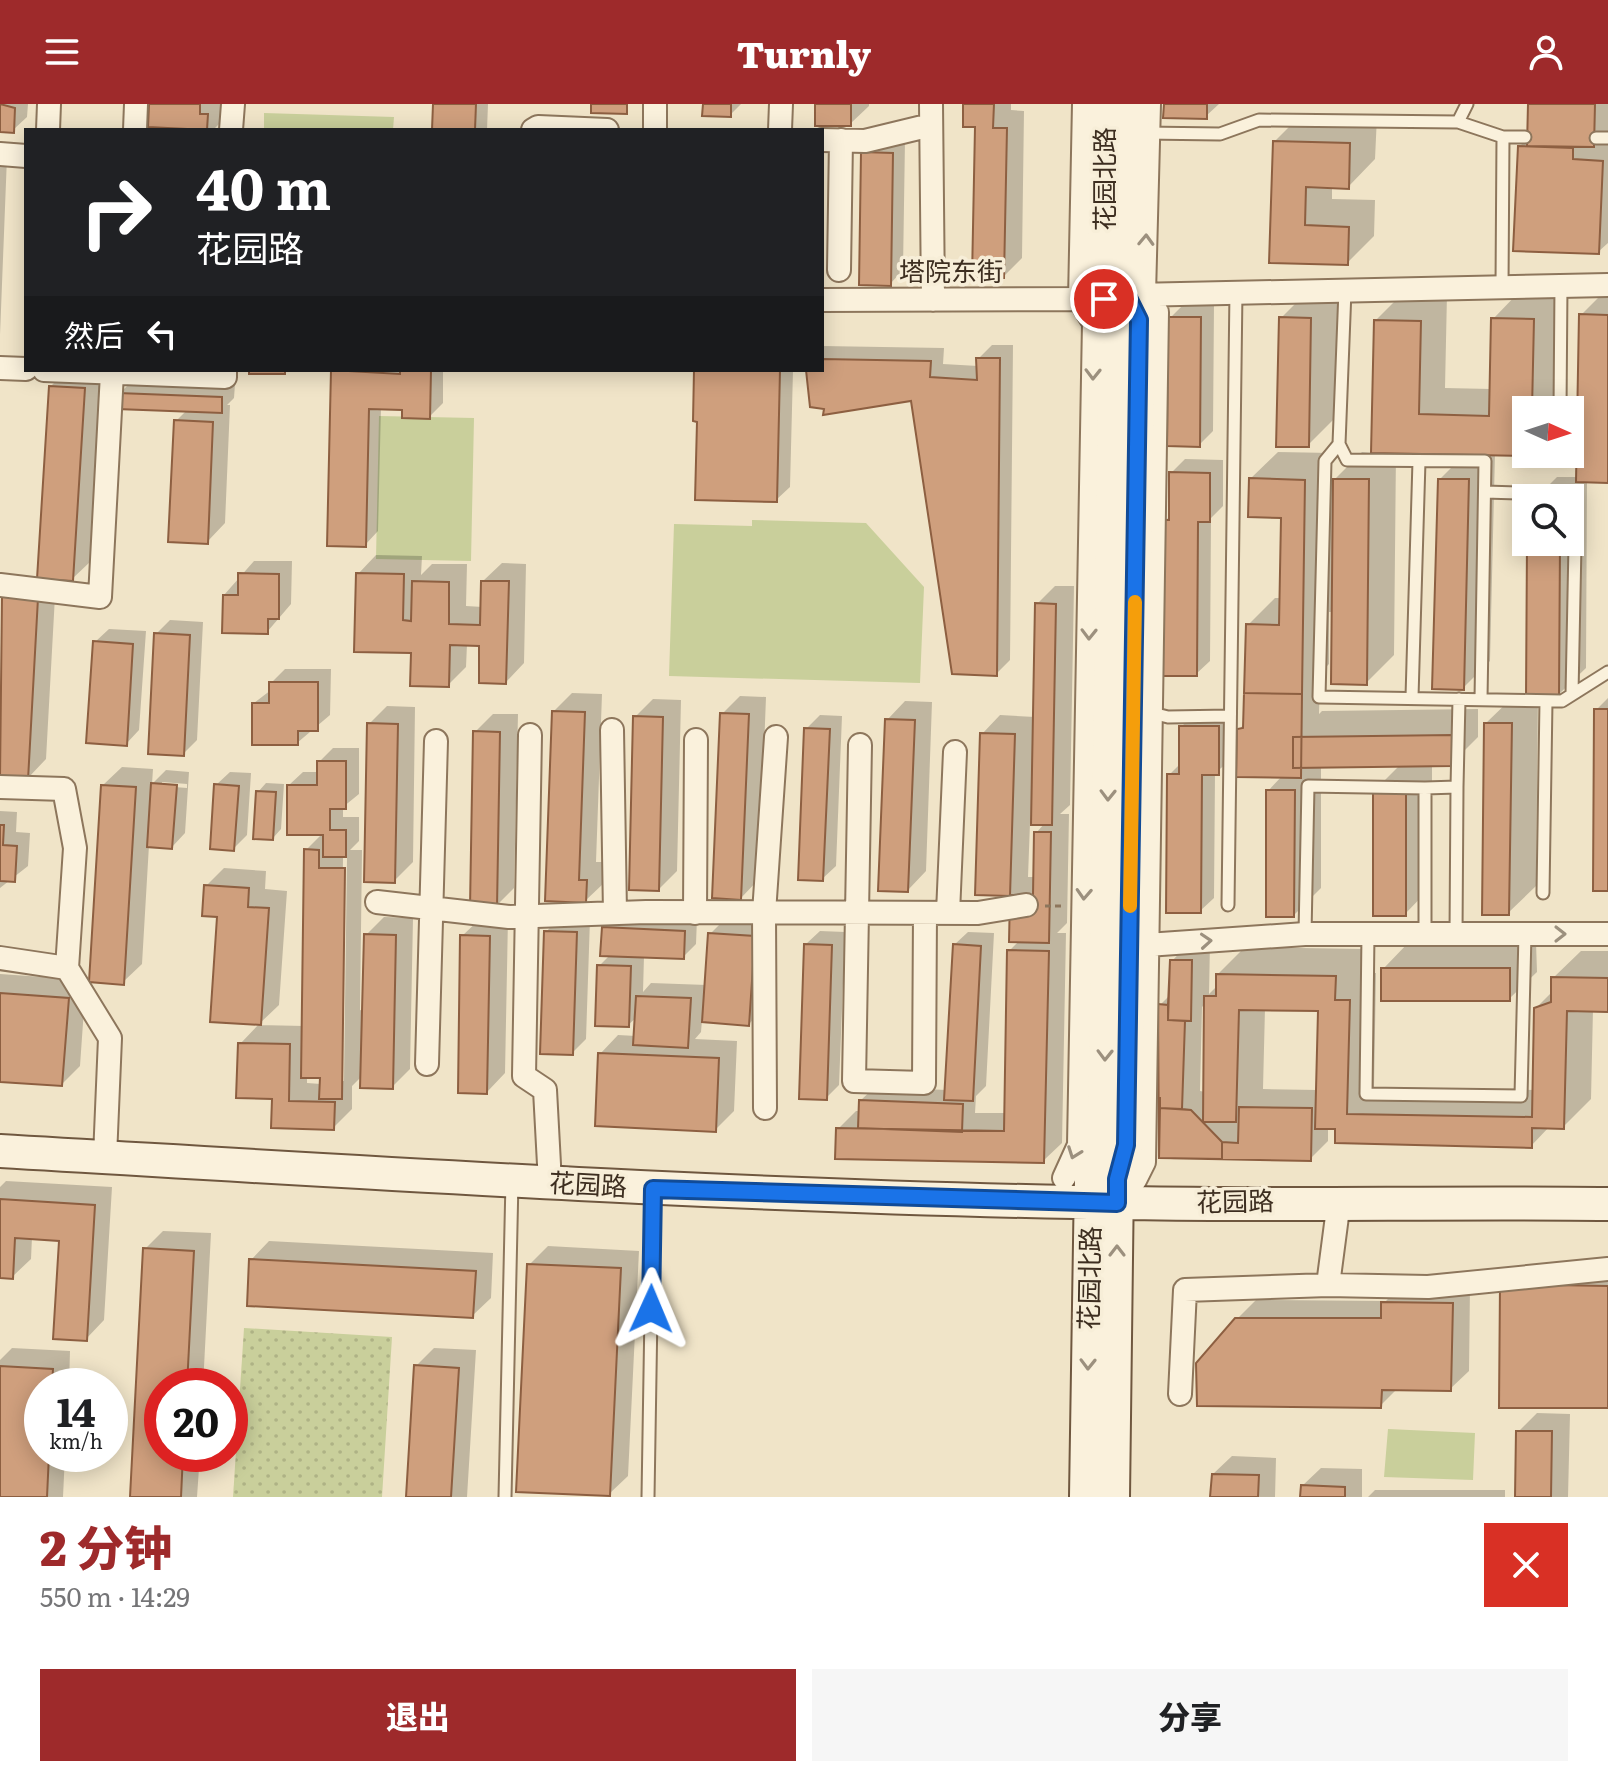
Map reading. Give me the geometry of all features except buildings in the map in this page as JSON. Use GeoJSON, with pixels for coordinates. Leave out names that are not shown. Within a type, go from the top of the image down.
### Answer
{"type":"FeatureCollection","features":[{"type":"Feature","properties":{"kind":"street"},"geometry":{"type":"LineString","coordinates":[[48,128],[49,104]]}},
{"type":"Feature","properties":{"kind":"street"},"geometry":{"type":"LineString","coordinates":[[135,128],[136,104]]}},
{"type":"Feature","properties":{"kind":"street"},"geometry":{"type":"LineString","coordinates":[[231,128],[233,104]]}},
{"type":"Feature","properties":{"kind":"street"},"geometry":{"type":"LineString","coordinates":[[655,104],[655,128]]}},
{"type":"Feature","properties":{"kind":"street"},"geometry":{"type":"LineString","coordinates":[[780,128],[781,104]]}},
{"type":"Feature","properties":{"kind":"street"},"geometry":{"type":"LineString","coordinates":[[1064,1178],[1079,1145],[1094,323],[1114,297],[1084,104]]}},
{"type":"Feature","properties":{"kind":"street","name":"花园北路"},"geometry":{"type":"LineString","coordinates":[[1105,104],[1115,321],[1104,1147],[1091,1179],[1114,1195]]}},
{"type":"Feature","properties":{"kind":"street"},"geometry":{"type":"LineString","coordinates":[[1138,123],[1149,104]]}},
{"type":"Feature","properties":{"kind":"street"},"geometry":{"type":"LineString","coordinates":[[839,270],[832,140],[865,141],[931,114],[933,300]]}},
{"type":"Feature","properties":{"kind":"street","name":"花园北路"},"geometry":{"type":"LineString","coordinates":[[1114,297],[1138,123]]}},
{"type":"Feature","properties":{"kind":"street"},"geometry":{"type":"LineString","coordinates":[[536,128],[557,128]]}},
{"type":"Feature","properties":{"kind":"street"},"geometry":{"type":"LineString","coordinates":[[0,154],[24,156]]}},
{"type":"Feature","properties":{"kind":"street","name":"塔院东街"},"geometry":{"type":"LineString","coordinates":[[824,300],[1114,297],[1236,291],[1608,285]]}},
{"type":"Feature","properties":{"kind":"street","name":"花园北路"},"geometry":{"type":"LineString","coordinates":[[1086,1497],[1114,1195],[1126,1145],[1138,942],[1142,712],[1139,320],[1114,297]]}},
{"type":"Feature","properties":{"kind":"street"},"geometry":{"type":"LineString","coordinates":[[0,368],[24,369]]}},
{"type":"Feature","properties":{"kind":"street"},"geometry":{"type":"LineString","coordinates":[[89,372],[225,377],[225,372]]}},
{"type":"Feature","properties":{"kind":"street"},"geometry":{"type":"LineString","coordinates":[[0,585],[100,597],[112,373]]}},
{"type":"Feature","properties":{"kind":"street"},"geometry":{"type":"LineString","coordinates":[[612,730],[615,913]]}},
{"type":"Feature","properties":{"kind":"street"},"geometry":{"type":"LineString","coordinates":[[530,735],[524,1076],[545,1090],[550,1183]]}},
{"type":"Feature","properties":{"kind":"street"},"geometry":{"type":"LineString","coordinates":[[765,1108],[764,913],[776,737]]}},
{"type":"Feature","properties":{"kind":"street"},"geometry":{"type":"LineString","coordinates":[[695,913],[696,740]]}},
{"type":"Feature","properties":{"kind":"street"},"geometry":{"type":"LineString","coordinates":[[427,1064],[436,741]]}},
{"type":"Feature","properties":{"kind":"street"},"geometry":{"type":"LineString","coordinates":[[860,745],[854,1081],[924,1083],[925,913]]}},
{"type":"Feature","properties":{"kind":"street"},"geometry":{"type":"LineString","coordinates":[[948,913],[955,752]]}},
{"type":"Feature","properties":{"kind":"street"},"geometry":{"type":"LineString","coordinates":[[0,787],[64,789],[75,848],[67,968],[110,1038],[105,1157]]}},
{"type":"Feature","properties":{"kind":"street"},"geometry":{"type":"LineString","coordinates":[[377,902],[529,916],[615,913],[978,913],[1026,905]]}},
{"type":"Feature","properties":{"kind":"street"},"geometry":{"type":"LineString","coordinates":[[1138,942],[1305,934],[1608,934]]}},
{"type":"Feature","properties":{"kind":"street"},"geometry":{"type":"LineString","coordinates":[[0,958],[67,968]]}},
{"type":"Feature","properties":{"kind":"street","name":"花园路"},"geometry":{"type":"LineString","coordinates":[[0,1151],[653,1189],[1608,1204]]}},
{"type":"Feature","properties":{"kind":"street","name":"花园北路"},"geometry":{"type":"LineString","coordinates":[[1113,1497],[1114,1195]]}},
{"type":"Feature","properties":{"kind":"street"},"geometry":{"type":"LineString","coordinates":[[1328,1285],[1339,1201]]}},
{"type":"Feature","properties":{"kind":"street"},"geometry":{"type":"LineString","coordinates":[[1180,1394],[1185,1290],[1328,1285],[1428,1287],[1608,1269]]}},
{"type":"Feature","properties":{"kind":"lane"},"geometry":{"type":"LineString","coordinates":[[1458,122],[1467,104]]}},
{"type":"Feature","properties":{"kind":"lane"},"geometry":{"type":"LineString","coordinates":[[1138,123],[1220,134],[1259,120],[1458,122],[1503,137],[1525,137]]}},
{"type":"Feature","properties":{"kind":"lane"},"geometry":{"type":"LineString","coordinates":[[1502,286],[1503,137]]}},
{"type":"Feature","properties":{"kind":"lane"},"geometry":{"type":"LineString","coordinates":[[1560,396],[1561,285]]}},
{"type":"Feature","properties":{"kind":"lane"},"geometry":{"type":"LineString","coordinates":[[1345,290],[1339,444],[1347,460],[1485,461],[1481,699]]}},
{"type":"Feature","properties":{"kind":"lane"},"geometry":{"type":"LineString","coordinates":[[1228,905],[1236,291]]}},
{"type":"Feature","properties":{"kind":"lane"},"geometry":{"type":"LineString","coordinates":[[1339,444],[1325,461],[1319,697],[1562,701],[1608,672]]}},
{"type":"Feature","properties":{"kind":"lane"},"geometry":{"type":"LineString","coordinates":[[1412,697],[1419,461]]}},
{"type":"Feature","properties":{"kind":"lane"},"geometry":{"type":"LineString","coordinates":[[1485,492],[1576,495],[1572,694]]}},
{"type":"Feature","properties":{"kind":"lane"},"geometry":{"type":"LineString","coordinates":[[1456,934],[1459,699]]}},
{"type":"Feature","properties":{"kind":"lane"},"geometry":{"type":"LineString","coordinates":[[1543,893],[1546,701]]}},
{"type":"Feature","properties":{"kind":"lane"},"geometry":{"type":"LineString","coordinates":[[1142,712],[1168,717],[1230,716]]}},
{"type":"Feature","properties":{"kind":"lane"},"geometry":{"type":"LineString","coordinates":[[1305,934],[1308,786],[1457,787]]}},
{"type":"Feature","properties":{"kind":"lane"},"geometry":{"type":"LineString","coordinates":[[1425,788],[1425,934]]}},
{"type":"Feature","properties":{"kind":"lane"},"geometry":{"type":"LineString","coordinates":[[1368,934],[1366,1094],[1521,1096],[1525,934]]}},
{"type":"Feature","properties":{"kind":"lane"},"geometry":{"type":"LineString","coordinates":[[505,1497],[512,1181]]}},
{"type":"Feature","properties":{"kind":"lane"},"geometry":{"type":"LineString","coordinates":[[648,1497],[653,1189]]}},
{"type":"Feature","properties":{"kind":"green space"},"geometry":{"type":"Polygon","coordinates":[[[264,113],[394,117],[393,128],[264,128],[264,113]]]}},
{"type":"Feature","properties":{"kind":"green space"},"geometry":{"type":"Polygon","coordinates":[[[379,416],[474,418],[471,561],[376,559],[379,416]]]}},
{"type":"Feature","properties":{"kind":"green space"},"geometry":{"type":"Polygon","coordinates":[[[752,520],[866,523],[924,587],[920,683],[669,676],[674,524],[752,526],[752,520]]]}},
{"type":"Feature","properties":{"kind":"green space"},"geometry":{"type":"Polygon","coordinates":[[[244,1328],[392,1337],[382,1497],[233,1497],[235,1472],[248,1472],[248,1368],[241,1368],[244,1328]]]}},
{"type":"Feature","properties":{"kind":"green space"},"geometry":{"type":"Polygon","coordinates":[[[1388,1429],[1475,1433],[1473,1480],[1384,1477],[1388,1429]]]}},
{"type":"Feature","properties":{"kind":"slow traffic"},"geometry":{"type":"LineString","coordinates":[[1130,906],[1135,602]]}},
{"type":"Feature","properties":{"kind":"route"},"geometry":{"type":"LineString","coordinates":[[651,1309],[653,1189],[1117,1203],[1117,1179],[1126,1145],[1139,320],[1127,296],[1104,299]]}}]}
